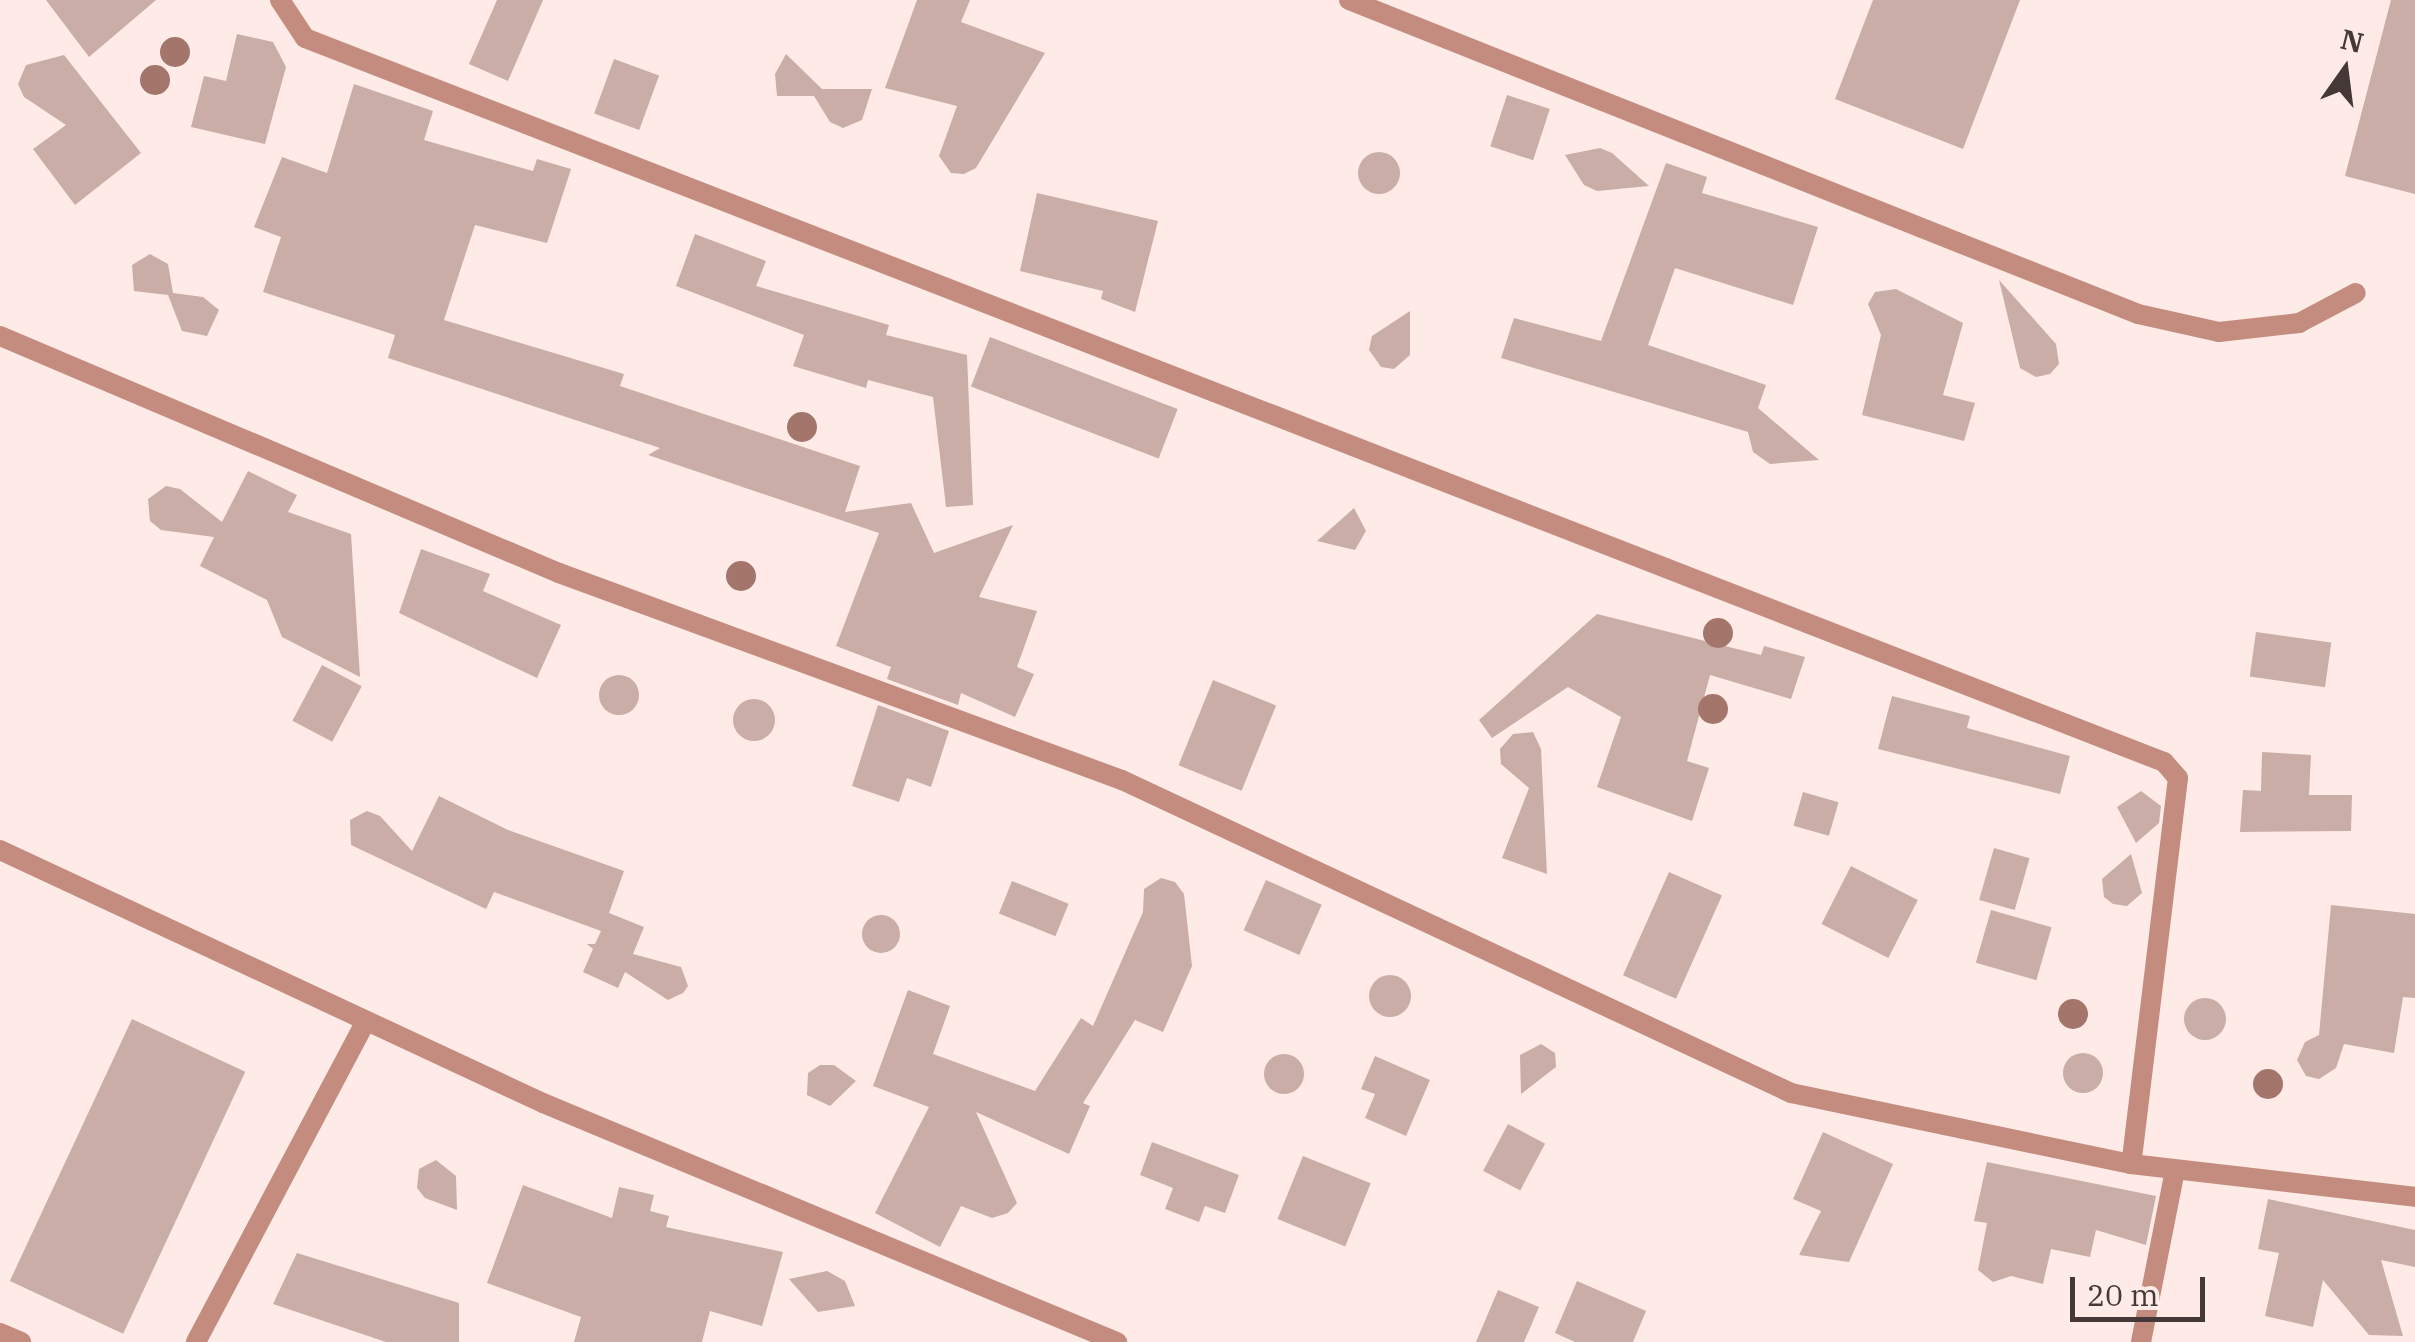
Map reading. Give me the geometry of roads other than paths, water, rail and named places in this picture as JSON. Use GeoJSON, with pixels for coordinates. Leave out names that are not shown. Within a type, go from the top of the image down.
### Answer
{"type":"FeatureCollection","features":[{"type":"Feature","properties":{"kind":"street"},"geometry":{"type":"LineString","coordinates":[[280,0],[305,38],[2164,762],[2178,778],[2131,1164]]}},
{"type":"Feature","properties":{"kind":"street"},"geometry":{"type":"LineString","coordinates":[[1349,0],[2138,314],[2218,332],[2299,323],[2356,292]]}},
{"type":"Feature","properties":{"kind":"street"},"geometry":{"type":"LineString","coordinates":[[0,336],[559,573],[1122,780],[1791,1093],[2131,1164],[2415,1197]]}},
{"type":"Feature","properties":{"kind":"street"},"geometry":{"type":"LineString","coordinates":[[0,850],[543,1104],[1116,1342]]}},
{"type":"Feature","properties":{"kind":"street"},"geometry":{"type":"LineString","coordinates":[[196,1342],[366,1021]]}},
{"type":"Feature","properties":{"kind":"street"},"geometry":{"type":"LineString","coordinates":[[2141,1342],[2175,1170]]}},
{"type":"Feature","properties":{"kind":"street"},"geometry":{"type":"LineString","coordinates":[[0,1332],[21,1342]]}}]}
